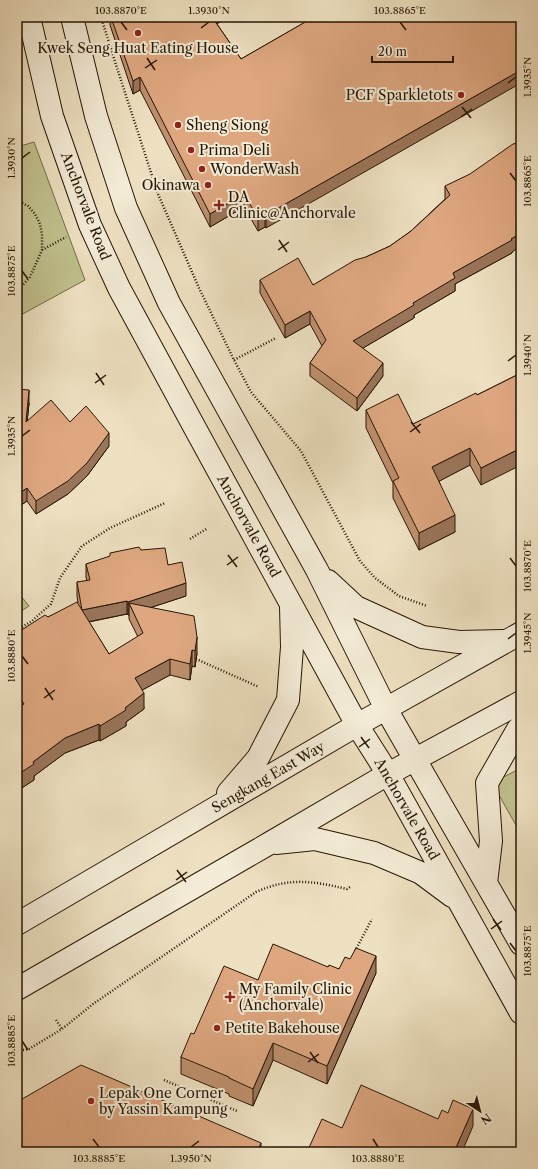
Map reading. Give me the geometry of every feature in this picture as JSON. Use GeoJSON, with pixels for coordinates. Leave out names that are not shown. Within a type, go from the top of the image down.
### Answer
{"type":"FeatureCollection","features":[{"type":"Feature","properties":{"kind":"street","name":"Anchorvale Road"},"geometry":{"type":"LineString","coordinates":[[29,17],[52,116],[90,225],[119,288],[357,724],[388,774],[521,1013]]}},
{"type":"Feature","properties":{"kind":"street"},"geometry":{"type":"LineString","coordinates":[[72,17],[96,116],[126,208],[169,303],[317,570],[386,709],[521,944]]}},
{"type":"Feature","properties":{"kind":"street"},"geometry":{"type":"LineString","coordinates":[[317,570],[356,607],[422,637],[459,642],[513,637]]}},
{"type":"Feature","properties":{"kind":"street"},"geometry":{"type":"LineString","coordinates":[[217,807],[258,758],[288,700],[292,647],[291,603]]}},
{"type":"Feature","properties":{"kind":"street","name":"Sengkang East Way"},"geometry":{"type":"LineString","coordinates":[[17,924],[357,724],[513,637]]}},
{"type":"Feature","properties":{"kind":"street"},"geometry":{"type":"LineString","coordinates":[[17,989],[270,844],[388,774],[521,702]]}},
{"type":"Feature","properties":{"kind":"street"},"geometry":{"type":"LineString","coordinates":[[486,883],[491,841],[487,783],[521,726]]}},
{"type":"Feature","properties":{"kind":"street"},"geometry":{"type":"LineString","coordinates":[[270,844],[315,839],[374,853],[421,873],[458,900]]}},
{"type":"Feature","properties":{"kind":"path"},"geometry":{"type":"LineString","coordinates":[[101,17],[158,194],[199,288],[251,392],[301,451],[360,561],[375,578],[399,596],[427,606]]}},
{"type":"Feature","properties":{"kind":"path"},"geometry":{"type":"LineString","coordinates":[[17,200],[28,206],[35,214],[40,224],[42,235],[42,250],[30,277],[17,291]]}},
{"type":"Feature","properties":{"kind":"path"},"geometry":{"type":"LineString","coordinates":[[42,250],[66,237]]}},
{"type":"Feature","properties":{"kind":"path"},"geometry":{"type":"LineString","coordinates":[[234,360],[276,338]]}},
{"type":"Feature","properties":{"kind":"path"},"geometry":{"type":"LineString","coordinates":[[17,630],[32,621],[51,604],[60,578],[82,546],[110,528],[164,503]]}},
{"type":"Feature","properties":{"kind":"path"},"geometry":{"type":"LineString","coordinates":[[190,538],[208,528]]}},
{"type":"Feature","properties":{"kind":"path"},"geometry":{"type":"LineString","coordinates":[[196,659],[259,687]]}},
{"type":"Feature","properties":{"kind":"path"},"geometry":{"type":"LineString","coordinates":[[520,790],[521,825]]}},
{"type":"Feature","properties":{"kind":"path"},"geometry":{"type":"LineString","coordinates":[[17,1051],[29,1049],[62,1029],[94,1004],[256,892],[268,886],[293,881],[317,882],[347,889],[350,887]]}},
{"type":"Feature","properties":{"kind":"path"},"geometry":{"type":"LineString","coordinates":[[354,952],[372,919]]}},
{"type":"Feature","properties":{"kind":"path"},"geometry":{"type":"LineString","coordinates":[[56,1020],[62,1029]]}},
{"type":"Feature","properties":{"kind":"path"},"geometry":{"type":"LineString","coordinates":[[164,1080],[237,1111]]}},
{"type":"Feature","properties":{"kind":"green space"},"geometry":{"type":"Polygon","coordinates":[[[34,142],[85,280],[17,317],[17,147],[34,142]]]}},
{"type":"Feature","properties":{"kind":"green space"},"geometry":{"type":"Polygon","coordinates":[[[17,591],[29,606],[17,614],[17,591]]]}},
{"type":"Feature","properties":{"kind":"green space"},"geometry":{"type":"Polygon","coordinates":[[[521,768],[521,834],[492,783],[521,768]]]}},
{"type":"Feature","properties":{"kind":"building"},"geometry":{"type":"Polygon","coordinates":[[[111,17],[212,17],[241,59],[314,17],[521,17],[521,70],[266,215],[265,214],[258,218],[244,194],[210,214],[140,77],[133,81],[111,17]]]}},
{"type":"Feature","properties":{"kind":"building"},"geometry":{"type":"Polygon","coordinates":[[[521,142],[521,233],[511,239],[512,240],[453,273],[455,278],[413,303],[414,305],[353,341],[383,363],[357,398],[310,363],[326,340],[310,311],[285,325],[260,280],[298,258],[313,285],[355,260],[366,257],[390,246],[411,231],[450,195],[445,186],[470,174],[513,144],[521,142]]]}},
{"type":"Feature","properties":{"kind":"building"},"geometry":{"type":"Polygon","coordinates":[[[521,373],[521,448],[481,468],[470,448],[432,467],[455,515],[419,533],[393,481],[399,478],[366,410],[398,394],[413,424],[521,373]]]}},
{"type":"Feature","properties":{"kind":"building"},"geometry":{"type":"Polygon","coordinates":[[[17,389],[29,390],[26,422],[51,400],[70,422],[86,406],[109,433],[87,463],[68,481],[36,501],[27,488],[17,495],[17,389]]]}},
{"type":"Feature","properties":{"kind":"building"},"geometry":{"type":"Polygon","coordinates":[[[139,547],[141,550],[165,548],[168,565],[182,562],[186,583],[128,602],[82,610],[77,582],[90,580],[86,564],[110,556],[110,553],[139,547]]]}},
{"type":"Feature","properties":{"kind":"building"},"geometry":{"type":"Polygon","coordinates":[[[77,602],[109,654],[143,633],[129,603],[194,616],[197,637],[195,651],[192,650],[190,664],[170,659],[135,678],[144,693],[125,708],[126,710],[100,726],[99,724],[65,738],[33,762],[34,764],[17,775],[17,709],[24,704],[17,692],[17,635],[20,631],[45,615],[48,617],[77,602]]]}},
{"type":"Feature","properties":{"kind":"building"},"geometry":{"type":"Polygon","coordinates":[[[273,944],[328,967],[329,965],[339,969],[345,957],[350,959],[356,948],[376,956],[327,1066],[273,1043],[253,1089],[229,1077],[181,1057],[191,1033],[194,1034],[224,966],[258,980],[273,944]]]}},
{"type":"Feature","properties":{"kind":"building"},"geometry":{"type":"Polygon","coordinates":[[[81,1065],[261,1143],[257,1152],[17,1152],[17,1102],[81,1065]]]}},
{"type":"Feature","properties":{"kind":"building"},"geometry":{"type":"Polygon","coordinates":[[[361,1085],[438,1119],[442,1110],[448,1113],[453,1100],[473,1109],[454,1152],[307,1152],[322,1119],[342,1128],[361,1085]]]}},
{"type":"Feature","properties":{"kind":"place","name":"Kwek Seng Huat Eating House"},"geometry":{"type":"Point","coordinates":[138,33]}},
{"type":"Feature","properties":{"kind":"place","name":"PCF Sparkletots"},"geometry":{"type":"Point","coordinates":[461,95]}},
{"type":"Feature","properties":{"kind":"place","name":"Sheng Siong"},"geometry":{"type":"Point","coordinates":[178,125]}},
{"type":"Feature","properties":{"kind":"place","name":"Prima Deli"},"geometry":{"type":"Point","coordinates":[191,150]}},
{"type":"Feature","properties":{"kind":"place","name":"WonderWash"},"geometry":{"type":"Point","coordinates":[202,169]}},
{"type":"Feature","properties":{"kind":"place","name":"Okinawa"},"geometry":{"type":"Point","coordinates":[208,185]}},
{"type":"Feature","properties":{"kind":"place","name":"DA Clinic@Anchorvale"},"geometry":{"type":"Point","coordinates":[219,205]}},
{"type":"Feature","properties":{"kind":"place","name":"My Family Clinic (Anchorvale)"},"geometry":{"type":"Point","coordinates":[230,997]}},
{"type":"Feature","properties":{"kind":"place","name":"Petite Bakehouse"},"geometry":{"type":"Point","coordinates":[217,1028]}},
{"type":"Feature","properties":{"kind":"place","name":"Lepak One Corner by Yassin Kampung"},"geometry":{"type":"Point","coordinates":[91,1101]}}]}
